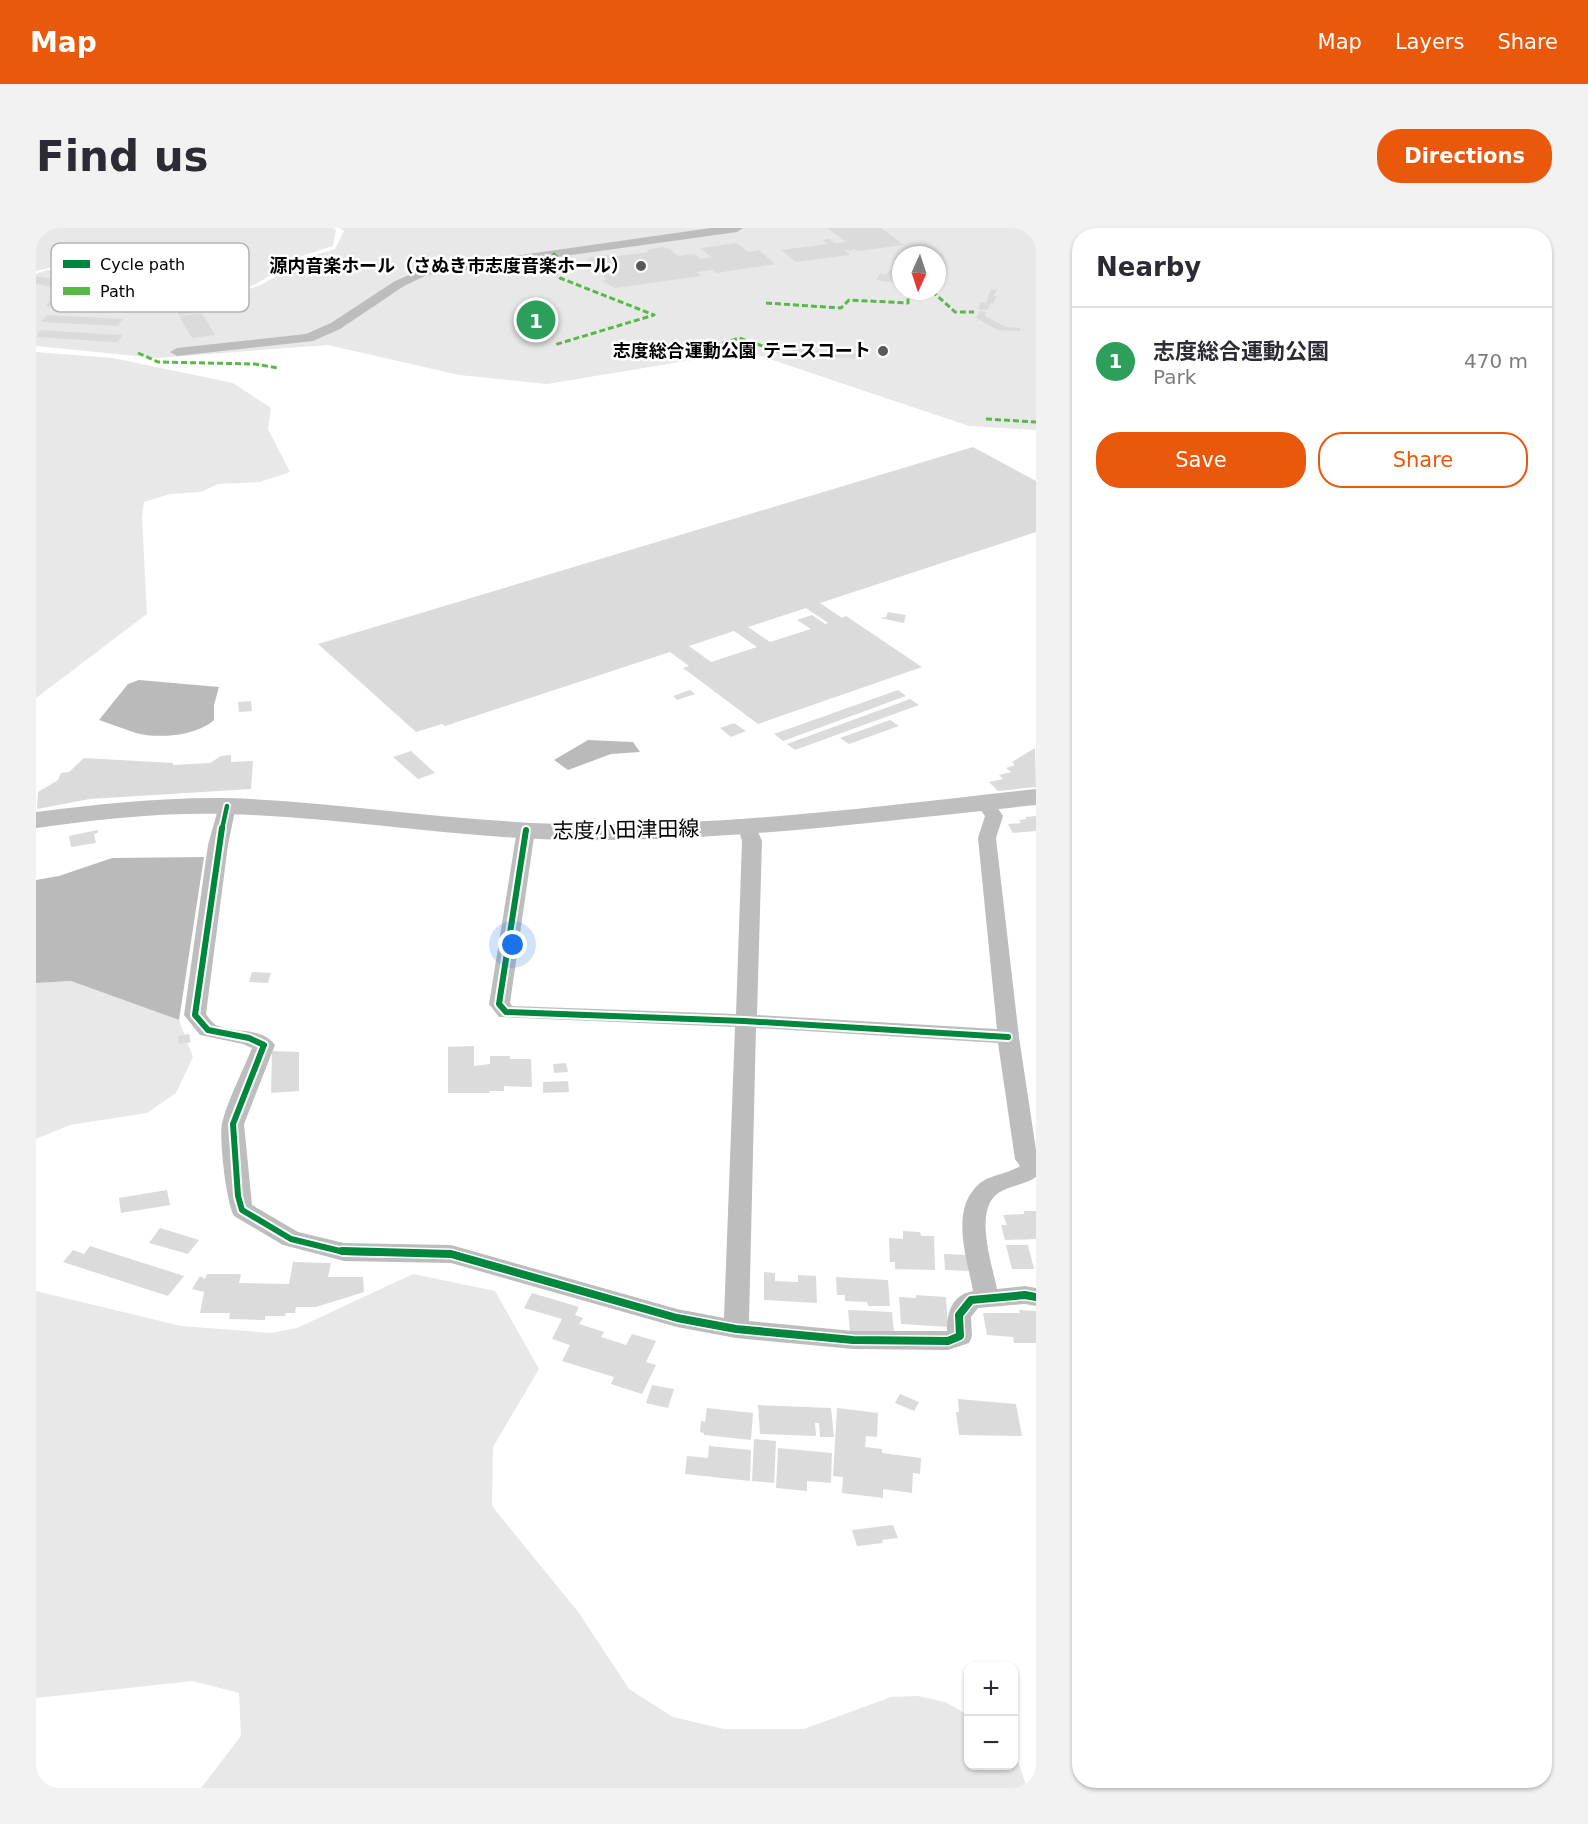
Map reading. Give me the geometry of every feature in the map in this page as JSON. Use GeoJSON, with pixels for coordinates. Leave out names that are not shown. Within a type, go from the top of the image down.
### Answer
{"type":"FeatureCollection","features":[{"type":"Feature","properties":{"kind":"main road","name":"志度小田津田線"},"geometry":{"type":"LineString","coordinates":[[36,820],[157,806],[227,806],[526,830],[654,831],[747,826],[1036,797]]}},
{"type":"Feature","properties":{"kind":"street"},"geometry":{"type":"LineString","coordinates":[[177,352],[308,338],[343,321],[415,275],[440,269],[737,228]]}},
{"type":"Feature","properties":{"kind":"street"},"geometry":{"type":"LineString","coordinates":[[984,802],[994,816],[987,838],[1008,1036],[1026,1159],[1035,1168],[1020,1177],[989,1188],[974,1209],[975,1239],[987,1299]]}},
{"type":"Feature","properties":{"kind":"street"},"geometry":{"type":"LineString","coordinates":[[227,806],[218,845],[195,1015],[208,1030],[249,1038],[264,1045],[234,1124],[238,1196],[242,1210],[291,1239],[344,1252],[451,1254],[654,1312],[736,1329],[853,1340],[948,1341],[960,1336],[959,1315],[971,1300],[1025,1295],[1036,1297]]}},
{"type":"Feature","properties":{"kind":"street"},"geometry":{"type":"LineString","coordinates":[[736,1329],[744,1021],[752,841],[747,826]]}},
{"type":"Feature","properties":{"kind":"street"},"geometry":{"type":"LineString","coordinates":[[526,830],[499,1004],[506,1012],[744,1021],[1008,1036]]}},
{"type":"Feature","properties":{"kind":"shaded area"},"geometry":{"type":"Polygon","coordinates":[[[36,228],[333,228],[336,230],[333,246],[302,256],[249,286],[249,243],[51,243],[51,268],[36,271],[36,228]]]}},
{"type":"Feature","properties":{"kind":"shaded area"},"geometry":{"type":"Polygon","coordinates":[[[340,228],[1036,228],[1036,430],[969,426],[746,351],[547,384],[459,375],[328,345],[156,358],[36,346],[36,274],[47,270],[51,270],[51,312],[249,312],[249,289],[261,285],[306,258],[335,249],[344,231],[340,228]]]}},
{"type":"Feature","properties":{"kind":"shaded area"},"geometry":{"type":"Polygon","coordinates":[[[36,352],[113,358],[233,383],[271,408],[268,429],[290,472],[260,482],[218,484],[201,492],[170,494],[144,502],[142,517],[147,614],[36,698],[36,352]]]}},
{"type":"Feature","properties":{"kind":"shaded area"},"geometry":{"type":"Polygon","coordinates":[[[139,680],[219,687],[214,705],[214,720],[188,733],[155,736],[136,733],[99,720],[128,684],[139,680]]]}},
{"type":"Feature","properties":{"kind":"shaded area"},"geometry":{"type":"Polygon","coordinates":[[[588,740],[633,742],[640,752],[611,754],[568,770],[554,760],[588,740]]]}},
{"type":"Feature","properties":{"kind":"shaded area"},"geometry":{"type":"Polygon","coordinates":[[[204,857],[179,1020],[71,981],[36,983],[36,880],[59,876],[112,858],[204,857]]]}},
{"type":"Feature","properties":{"kind":"shaded area"},"geometry":{"type":"Polygon","coordinates":[[[71,981],[179,1020],[193,1057],[176,1093],[147,1113],[70,1125],[36,1139],[36,983],[71,981]]]}},
{"type":"Feature","properties":{"kind":"shaded area"},"geometry":{"type":"Polygon","coordinates":[[[413,1274],[495,1291],[539,1369],[493,1447],[492,1506],[579,1613],[629,1689],[673,1717],[724,1729],[804,1729],[891,1697],[918,1696],[945,1702],[964,1713],[964,1770],[1018,1770],[1018,1761],[1027,1788],[201,1788],[241,1736],[239,1693],[193,1681],[36,1698],[36,1291],[181,1326],[271,1333],[297,1328],[413,1274]]]}},
{"type":"Feature","properties":{"kind":"building"},"geometry":{"type":"Polygon","coordinates":[[[827,228],[881,228],[904,245],[857,251],[843,249],[850,255],[796,262],[781,250],[828,244],[822,240],[829,239],[835,243],[846,242],[827,228]]]}},
{"type":"Feature","properties":{"kind":"building","name":"源内音楽ホール（さぬき市志度音楽ホール）"},"geometry":{"type":"Polygon","coordinates":[[[737,243],[748,252],[759,250],[775,264],[716,273],[713,270],[697,272],[701,276],[615,288],[602,281],[607,280],[586,261],[591,257],[649,252],[646,250],[662,247],[670,249],[678,256],[695,254],[701,259],[711,257],[700,248],[737,243]]]}},
{"type":"Feature","properties":{"kind":"building"},"geometry":{"type":"Polygon","coordinates":[[[892,270],[892,282],[876,280],[880,274],[886,275],[892,270]]]}},
{"type":"Feature","properties":{"kind":"building"},"geometry":{"type":"Polygon","coordinates":[[[36,276],[51,279],[51,287],[36,284],[36,276]]]}},
{"type":"Feature","properties":{"kind":"building"},"geometry":{"type":"Polygon","coordinates":[[[991,289],[997,290],[993,296],[997,296],[993,304],[991,303],[987,310],[978,309],[981,302],[986,303],[991,289]]]}},
{"type":"Feature","properties":{"kind":"building"},"geometry":{"type":"Polygon","coordinates":[[[980,311],[987,312],[985,316],[1006,327],[1020,328],[1020,331],[998,330],[976,318],[980,311]]]}},
{"type":"Feature","properties":{"kind":"building"},"geometry":{"type":"Polygon","coordinates":[[[177,312],[202,312],[179,315],[177,312]]]}},
{"type":"Feature","properties":{"kind":"building"},"geometry":{"type":"Polygon","coordinates":[[[202,313],[215,335],[192,338],[179,316],[202,313]]]}},
{"type":"Feature","properties":{"kind":"building"},"geometry":{"type":"Polygon","coordinates":[[[47,315],[123,319],[118,326],[41,322],[47,315]]]}},
{"type":"Feature","properties":{"kind":"building"},"geometry":{"type":"Polygon","coordinates":[[[40,330],[123,334],[118,342],[112,342],[36,337],[40,330]]]}},
{"type":"Feature","properties":{"kind":"building"},"geometry":{"type":"Polygon","coordinates":[[[793,349],[856,354],[855,359],[792,354],[793,349]]]}},
{"type":"Feature","properties":{"kind":"building"},"geometry":{"type":"Polygon","coordinates":[[[973,447],[1036,481],[1036,532],[820,603],[842,618],[846,616],[922,667],[758,724],[683,668],[689,666],[670,652],[445,726],[442,724],[416,732],[318,644],[973,447]],[[806,608],[748,627],[770,642],[811,629],[797,620],[812,615],[825,624],[828,623],[806,608]],[[734,631],[689,646],[711,662],[757,647],[734,631]]]}},
{"type":"Feature","properties":{"kind":"building"},"geometry":{"type":"Polygon","coordinates":[[[888,612],[906,615],[904,623],[880,618],[886,617],[888,612]]]}},
{"type":"Feature","properties":{"kind":"building"},"geometry":{"type":"Polygon","coordinates":[[[690,690],[695,694],[677,700],[673,696],[690,690]]]}},
{"type":"Feature","properties":{"kind":"building"},"geometry":{"type":"Polygon","coordinates":[[[898,690],[906,696],[783,741],[774,734],[898,690]]]}},
{"type":"Feature","properties":{"kind":"building"},"geometry":{"type":"Polygon","coordinates":[[[910,699],[919,705],[795,750],[787,744],[910,699]]]}},
{"type":"Feature","properties":{"kind":"building"},"geometry":{"type":"Polygon","coordinates":[[[251,701],[252,711],[239,712],[238,702],[251,701]]]}},
{"type":"Feature","properties":{"kind":"building"},"geometry":{"type":"Polygon","coordinates":[[[890,720],[899,726],[849,744],[840,738],[890,720]]]}},
{"type":"Feature","properties":{"kind":"building"},"geometry":{"type":"Polygon","coordinates":[[[734,723],[746,731],[731,737],[720,728],[734,723]]]}},
{"type":"Feature","properties":{"kind":"building"},"geometry":{"type":"Polygon","coordinates":[[[1035,748],[1036,787],[998,791],[989,782],[1003,779],[999,775],[1011,772],[1006,768],[1015,765],[1012,762],[1035,748]]]}},
{"type":"Feature","properties":{"kind":"building"},"geometry":{"type":"Polygon","coordinates":[[[411,751],[435,773],[418,779],[393,757],[411,751]]]}},
{"type":"Feature","properties":{"kind":"building"},"geometry":{"type":"Polygon","coordinates":[[[231,755],[231,762],[253,761],[251,789],[90,799],[37,809],[38,792],[58,780],[61,773],[69,772],[84,758],[173,763],[173,765],[210,763],[221,756],[231,755]]]}},
{"type":"Feature","properties":{"kind":"building"},"geometry":{"type":"Polygon","coordinates":[[[1036,816],[1036,831],[1013,833],[1008,824],[1021,823],[1019,820],[1027,819],[1025,817],[1036,816]]]}},
{"type":"Feature","properties":{"kind":"building"},"geometry":{"type":"Polygon","coordinates":[[[98,830],[98,833],[94,834],[96,843],[71,847],[69,836],[98,830]]]}},
{"type":"Feature","properties":{"kind":"building"},"geometry":{"type":"Polygon","coordinates":[[[252,972],[271,973],[268,983],[249,982],[252,972]]]}},
{"type":"Feature","properties":{"kind":"building"},"geometry":{"type":"Polygon","coordinates":[[[189,1034],[191,1042],[179,1044],[178,1036],[189,1034]]]}},
{"type":"Feature","properties":{"kind":"building"},"geometry":{"type":"Polygon","coordinates":[[[474,1046],[474,1066],[490,1064],[490,1056],[531,1059],[532,1087],[504,1086],[504,1091],[489,1091],[490,1093],[448,1093],[448,1047],[474,1046]]]}},
{"type":"Feature","properties":{"kind":"building"},"geometry":{"type":"Polygon","coordinates":[[[272,1051],[299,1052],[299,1091],[271,1093],[272,1051]]]}},
{"type":"Feature","properties":{"kind":"building"},"geometry":{"type":"Polygon","coordinates":[[[566,1063],[568,1072],[554,1073],[553,1064],[566,1063]]]}},
{"type":"Feature","properties":{"kind":"building"},"geometry":{"type":"Polygon","coordinates":[[[568,1081],[569,1092],[543,1093],[543,1082],[568,1081]]]}},
{"type":"Feature","properties":{"kind":"building"},"geometry":{"type":"Polygon","coordinates":[[[167,1190],[170,1205],[121,1213],[119,1198],[167,1190]]]}},
{"type":"Feature","properties":{"kind":"building"},"geometry":{"type":"Polygon","coordinates":[[[1024,1211],[1036,1211],[1036,1239],[1005,1240],[1001,1225],[1007,1225],[1003,1215],[1024,1214],[1024,1211]]]}},
{"type":"Feature","properties":{"kind":"building"},"geometry":{"type":"Polygon","coordinates":[[[160,1228],[199,1240],[188,1254],[149,1243],[160,1228]]]}},
{"type":"Feature","properties":{"kind":"building"},"geometry":{"type":"Polygon","coordinates":[[[903,1231],[920,1232],[921,1236],[934,1236],[935,1270],[895,1269],[895,1262],[890,1262],[889,1238],[903,1239],[903,1231]]]}},
{"type":"Feature","properties":{"kind":"building"},"geometry":{"type":"Polygon","coordinates":[[[1006,1245],[1028,1245],[1034,1269],[1012,1269],[1006,1245]]]}},
{"type":"Feature","properties":{"kind":"building"},"geometry":{"type":"Polygon","coordinates":[[[90,1246],[184,1276],[168,1296],[63,1262],[73,1250],[84,1254],[90,1246]]]}},
{"type":"Feature","properties":{"kind":"building"},"geometry":{"type":"Polygon","coordinates":[[[944,1254],[968,1255],[969,1271],[945,1270],[944,1254]]]}},
{"type":"Feature","properties":{"kind":"building"},"geometry":{"type":"Polygon","coordinates":[[[293,1262],[331,1263],[328,1277],[363,1277],[364,1292],[316,1307],[296,1307],[295,1313],[286,1313],[285,1316],[265,1316],[265,1320],[229,1319],[230,1313],[200,1313],[204,1292],[192,1289],[200,1276],[205,1279],[207,1274],[241,1274],[239,1283],[289,1284],[293,1262]]]}},
{"type":"Feature","properties":{"kind":"building"},"geometry":{"type":"Polygon","coordinates":[[[764,1272],[775,1273],[775,1281],[798,1282],[798,1275],[816,1276],[817,1303],[764,1300],[764,1272]]]}},
{"type":"Feature","properties":{"kind":"building"},"geometry":{"type":"Polygon","coordinates":[[[836,1277],[888,1280],[890,1306],[868,1306],[867,1302],[845,1301],[845,1295],[837,1295],[836,1277]]]}},
{"type":"Feature","properties":{"kind":"building"},"geometry":{"type":"Polygon","coordinates":[[[532,1293],[579,1307],[575,1315],[583,1318],[579,1324],[604,1332],[601,1337],[626,1345],[632,1334],[656,1341],[646,1362],[656,1365],[642,1394],[611,1384],[614,1377],[562,1361],[570,1345],[552,1339],[562,1319],[524,1308],[532,1293]]]}},
{"type":"Feature","properties":{"kind":"building"},"geometry":{"type":"Polygon","coordinates":[[[916,1295],[946,1297],[948,1327],[901,1324],[899,1297],[916,1298],[916,1295]]]}},
{"type":"Feature","properties":{"kind":"building"},"geometry":{"type":"Polygon","coordinates":[[[848,1310],[892,1312],[894,1333],[850,1331],[848,1310]]]}},
{"type":"Feature","properties":{"kind":"building"},"geometry":{"type":"Polygon","coordinates":[[[1019,1310],[1036,1311],[1036,1343],[1014,1343],[1013,1337],[987,1335],[983,1313],[1020,1313],[1019,1310]]]}},
{"type":"Feature","properties":{"kind":"building"},"geometry":{"type":"Polygon","coordinates":[[[652,1385],[674,1389],[668,1408],[646,1403],[652,1385]]]}},
{"type":"Feature","properties":{"kind":"building"},"geometry":{"type":"Polygon","coordinates":[[[900,1394],[919,1402],[914,1411],[895,1403],[900,1394]]]}},
{"type":"Feature","properties":{"kind":"building"},"geometry":{"type":"Polygon","coordinates":[[[958,1399],[1016,1404],[1022,1436],[959,1435],[956,1412],[959,1412],[958,1399]]]}},
{"type":"Feature","properties":{"kind":"building"},"geometry":{"type":"Polygon","coordinates":[[[758,1405],[831,1408],[834,1437],[820,1437],[819,1423],[815,1423],[816,1436],[760,1434],[758,1405]]]}},
{"type":"Feature","properties":{"kind":"building"},"geometry":{"type":"Polygon","coordinates":[[[707,1408],[753,1413],[751,1440],[704,1435],[700,1432],[701,1421],[705,1422],[707,1408]]]}},
{"type":"Feature","properties":{"kind":"building"},"geometry":{"type":"Polygon","coordinates":[[[837,1408],[878,1413],[877,1437],[866,1436],[865,1447],[882,1449],[882,1453],[921,1458],[920,1474],[913,1473],[912,1493],[883,1489],[883,1498],[842,1493],[843,1477],[833,1476],[837,1408]]]}},
{"type":"Feature","properties":{"kind":"building"},"geometry":{"type":"Polygon","coordinates":[[[754,1439],[776,1441],[774,1483],[752,1481],[754,1439]]]}},
{"type":"Feature","properties":{"kind":"building"},"geometry":{"type":"Polygon","coordinates":[[[709,1446],[751,1450],[750,1481],[685,1474],[687,1456],[708,1458],[709,1446]]]}},
{"type":"Feature","properties":{"kind":"building"},"geometry":{"type":"Polygon","coordinates":[[[778,1448],[832,1453],[831,1483],[807,1481],[807,1491],[776,1488],[778,1448]]]}},
{"type":"Feature","properties":{"kind":"building"},"geometry":{"type":"Polygon","coordinates":[[[893,1525],[898,1538],[882,1540],[883,1543],[857,1546],[852,1530],[893,1525]]]}},
{"type":"Feature","properties":{"kind":"marked path"},"geometry":{"type":"LineString","coordinates":[[553,253],[558,258],[543,262],[560,278],[654,315],[554,345]]}},
{"type":"Feature","properties":{"kind":"marked path"},"geometry":{"type":"LineString","coordinates":[[766,303],[841,308],[849,300],[908,303],[908,300]]}},
{"type":"Feature","properties":{"kind":"marked path"},"geometry":{"type":"LineString","coordinates":[[942,300],[955,312],[974,312]]}},
{"type":"Feature","properties":{"kind":"marked path"},"geometry":{"type":"LineString","coordinates":[[697,352],[739,338],[792,356]]}},
{"type":"Feature","properties":{"kind":"marked path"},"geometry":{"type":"LineString","coordinates":[[138,353],[158,362],[255,364],[278,368]]}},
{"type":"Feature","properties":{"kind":"marked path"},"geometry":{"type":"LineString","coordinates":[[986,419],[1036,422]]}},
{"type":"Feature","properties":{"kind":"cycle path"},"geometry":{"type":"LineString","coordinates":[[227,806],[218,845],[195,1015],[208,1030],[249,1038],[264,1045],[233,1124],[238,1196],[242,1210],[291,1239],[344,1252],[451,1254],[677,1318],[736,1329],[853,1340],[948,1341],[960,1336],[959,1315],[971,1300],[1025,1295],[1036,1297]]}},
{"type":"Feature","properties":{"kind":"cycle path"},"geometry":{"type":"LineString","coordinates":[[526,830],[499,1004],[506,1012],[744,1021],[1008,1037]]}},
{"type":"Feature","properties":{"kind":"place","name":"源内音楽ホール（さぬき市志度音楽ホール）"},"geometry":{"type":"Point","coordinates":[641,266]}},
{"type":"Feature","properties":{"kind":"place","name":"志度総合運動公園"},"geometry":{"type":"Point","coordinates":[536,320]}},
{"type":"Feature","properties":{"kind":"place","name":"志度総合運動公園 テニスコート"},"geometry":{"type":"Point","coordinates":[883,351]}}]}
